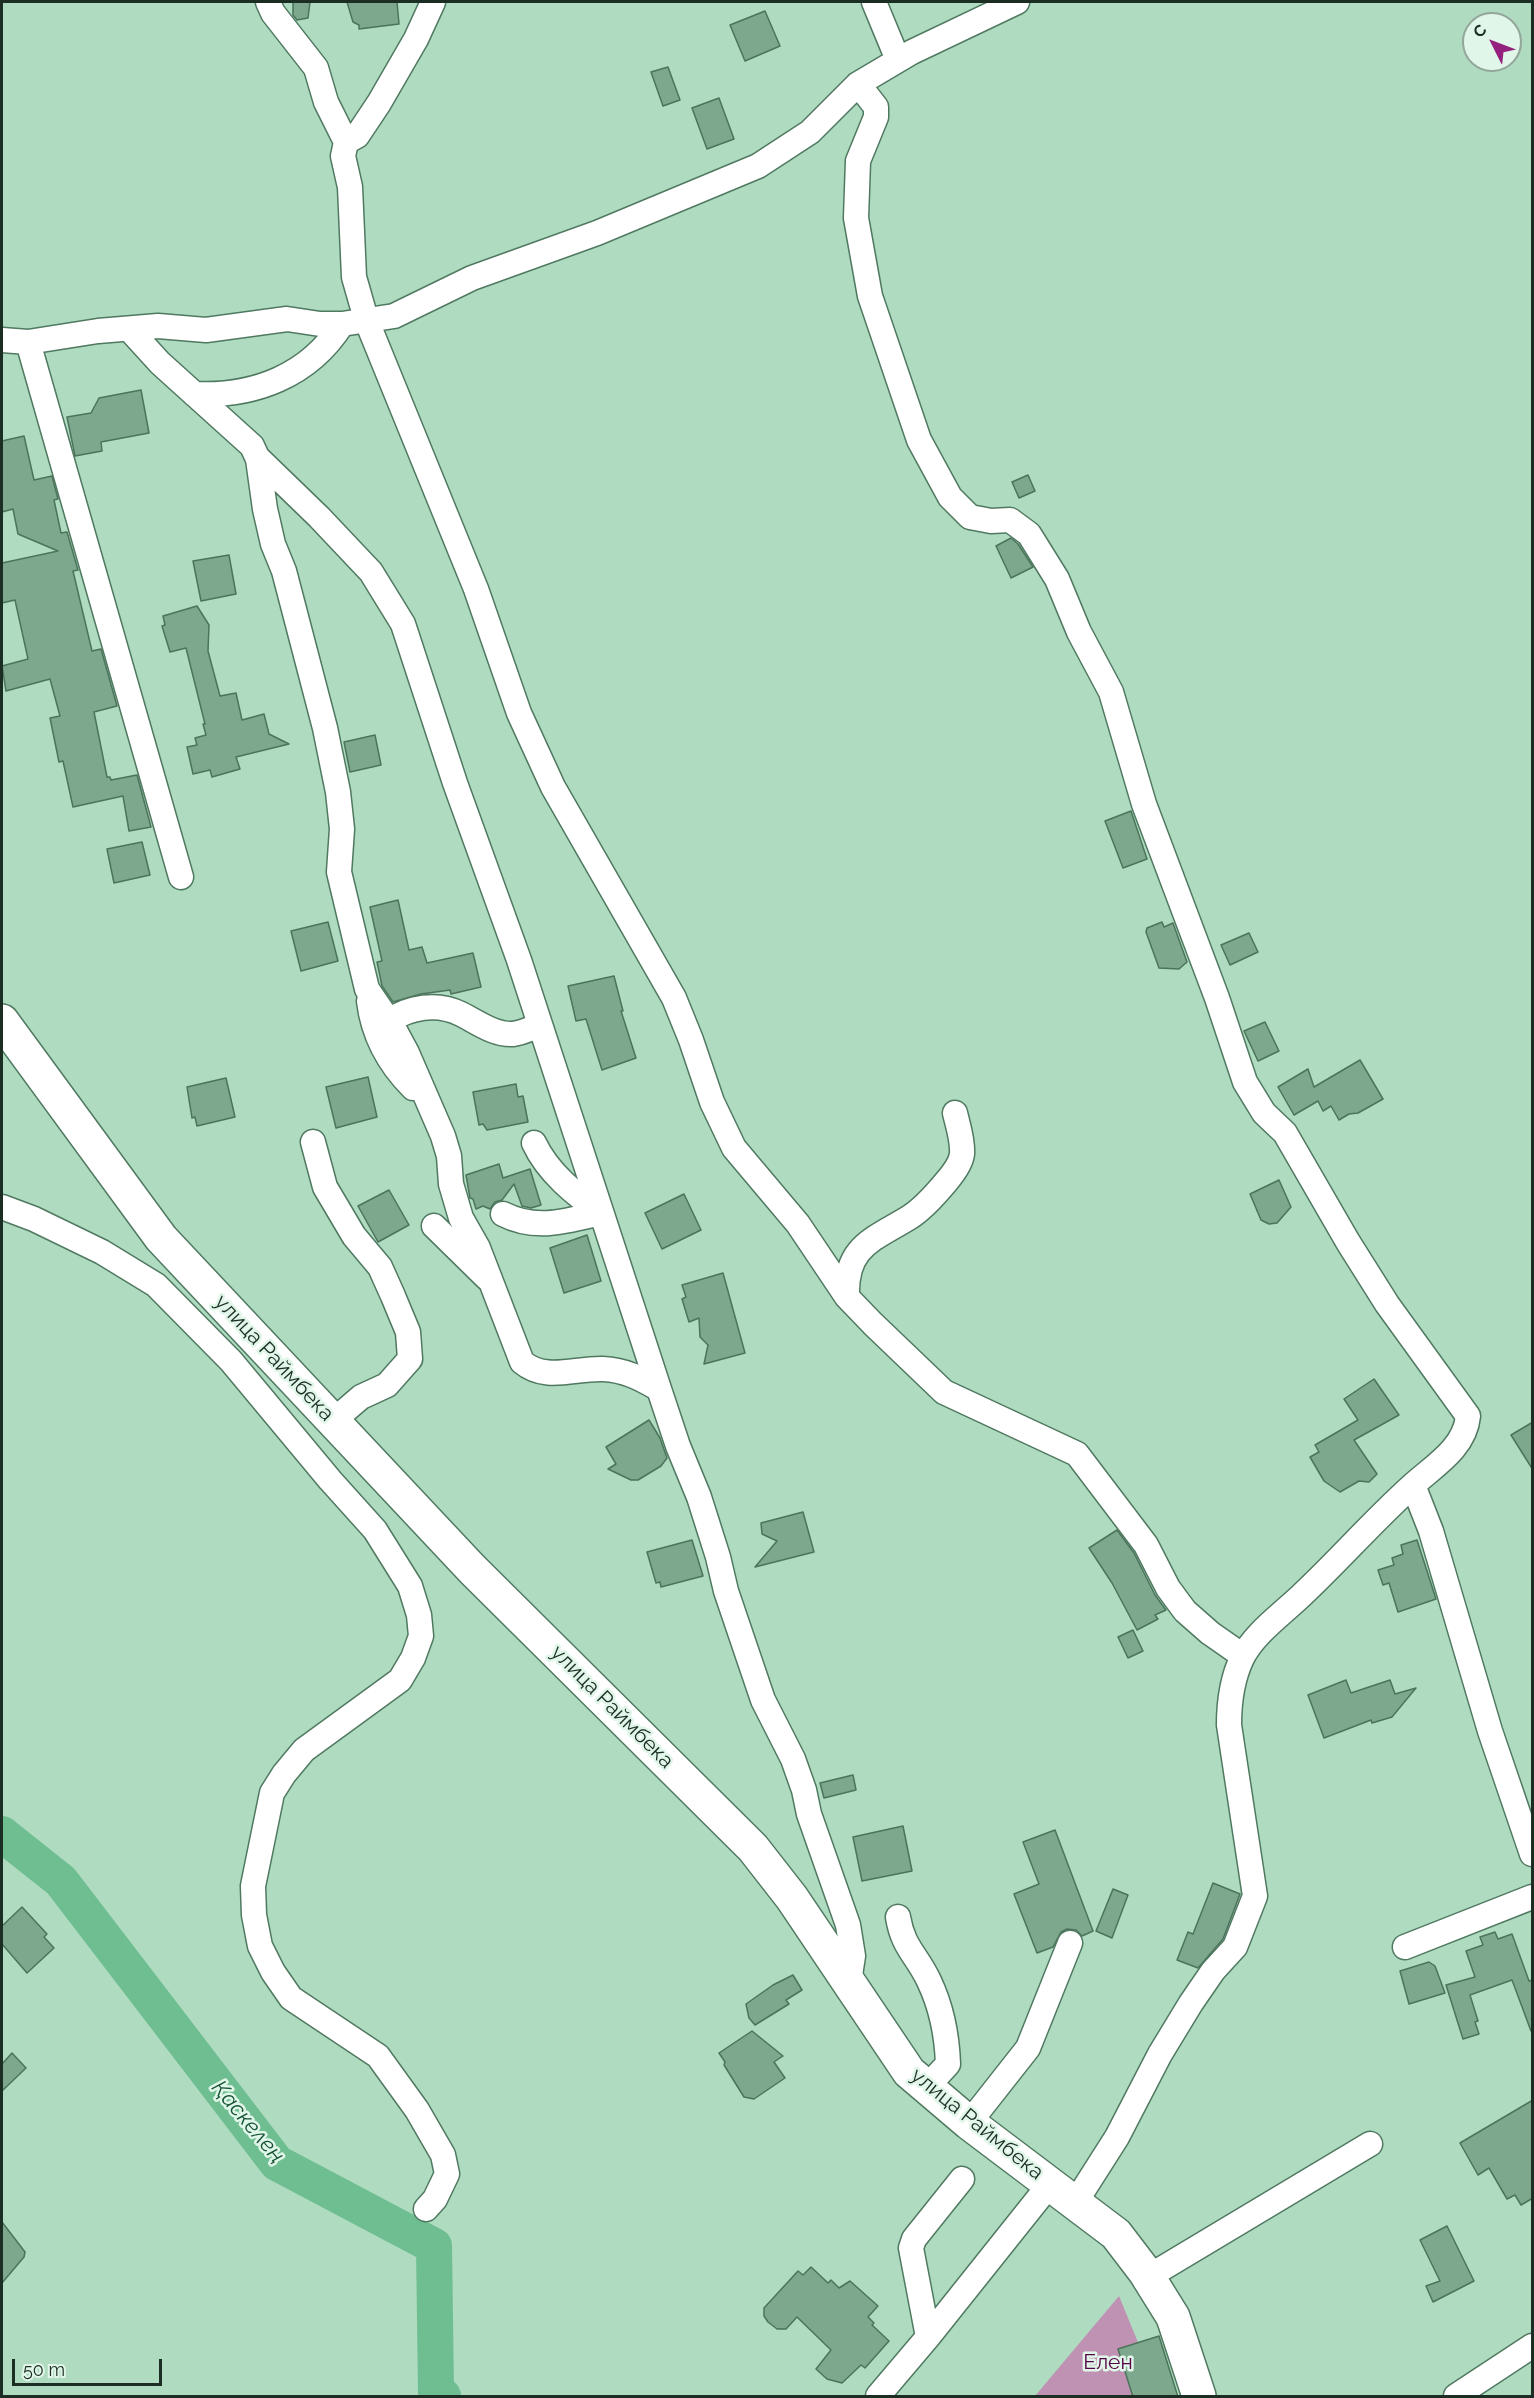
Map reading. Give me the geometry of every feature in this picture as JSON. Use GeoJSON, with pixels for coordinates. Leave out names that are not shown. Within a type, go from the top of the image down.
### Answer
{"type":"FeatureCollection","features":[{"type":"Feature","properties":{"kind":"street"},"geometry":{"type":"LineString","coordinates":[[268,2],[273,13],[316,68],[326,102],[346,142],[343,156],[350,187],[354,277],[366,319],[476,589],[519,713],[553,786],[674,998],[712,1102],[734,1148],[798,1224],[848,1297],[944,1392],[1077,1454],[1146,1545],[1168,1588],[1185,1611],[1210,1633],[1243,1656]]}},
{"type":"Feature","properties":{"kind":"street"},"geometry":{"type":"LineString","coordinates":[[346,142],[357,136],[379,103],[416,39],[433,2]]}},
{"type":"Feature","properties":{"kind":"street"},"geometry":{"type":"LineString","coordinates":[[874,2],[898,60]]}},
{"type":"Feature","properties":{"kind":"street"},"geometry":{"type":"LineString","coordinates":[[2,340],[28,342],[158,326],[206,330],[287,320],[342,324],[394,316],[472,278],[597,233],[758,166],[810,132],[858,84],[898,60],[1017,2]]}},
{"type":"Feature","properties":{"kind":"street"},"geometry":{"type":"LineString","coordinates":[[858,84],[876,107],[876,117],[858,160],[856,218],[870,296],[919,440],[956,504],[970,517],[991,521],[1010,520],[1029,534],[1057,579],[1079,632],[1111,692],[1144,804],[1217,999],[1245,1082],[1264,1113],[1285,1133],[1348,1242],[1388,1304],[1468,1416],[1467,1430],[1455,1448],[1382,1513],[1328,1571],[1260,1634],[1243,1656],[1229,1704],[1229,1725],[1255,1896],[1235,1947],[1213,1971],[1191,2003],[1160,2054],[1117,2137],[928,2337],[878,2397]]}},
{"type":"Feature","properties":{"kind":"street"},"geometry":{"type":"LineString","coordinates":[[194,394],[215,395],[258,388],[283,378],[316,357],[332,340],[342,324]]}},
{"type":"Feature","properties":{"kind":"street"},"geometry":{"type":"LineString","coordinates":[[129,329],[194,394],[252,446],[273,544],[284,571],[296,615],[333,771],[342,829],[339,873],[367,989],[371,1018],[382,1048],[408,1083],[428,1103]]}},
{"type":"Feature","properties":{"kind":"street"},"geometry":{"type":"LineString","coordinates":[[28,342],[181,878]]}},
{"type":"Feature","properties":{"kind":"street"},"geometry":{"type":"LineString","coordinates":[[256,457],[320,517],[371,572],[403,624],[455,783],[495,890],[575,1126],[601,1214],[678,1446],[699,1497],[726,1591],[763,1700],[793,1759],[804,1790],[809,1815],[848,1925],[853,1956],[849,1982]]}},
{"type":"Feature","properties":{"kind":"street"},"geometry":{"type":"LineString","coordinates":[[367,989],[407,1053],[443,1136],[461,1218],[478,1248],[522,1362],[531,1370],[554,1374],[602,1369],[633,1374],[659,1389]]}},
{"type":"Feature","properties":{"kind":"street"},"geometry":{"type":"LineString","coordinates":[[389,1021],[403,1011],[439,1008],[457,1012],[496,1032],[514,1034],[540,1025]]}},
{"type":"Feature","properties":{"kind":"street","name":"улица Раймбека"},"geometry":{"type":"LineString","coordinates":[[2,1022],[161,1238],[472,1569],[753,1848],[792,1898],[909,2072],[969,2123],[1116,2234],[1148,2277],[1173,2317],[1198,2397]]}},
{"type":"Feature","properties":{"kind":"street"},"geometry":{"type":"LineString","coordinates":[[848,1297],[847,1280],[850,1264],[858,1253],[873,1239],[912,1216],[934,1197],[950,1177],[962,1156],[961,1137],[955,1113]]}},
{"type":"Feature","properties":{"kind":"street"},"geometry":{"type":"LineString","coordinates":[[313,1142],[325,1187],[354,1236],[380,1267],[385,1277],[408,1332],[410,1359],[387,1385],[361,1397],[333,1421]]}},
{"type":"Feature","properties":{"kind":"street"},"geometry":{"type":"LineString","coordinates":[[534,1143],[542,1160],[553,1172],[581,1199],[601,1214]]}},
{"type":"Feature","properties":{"kind":"street"},"geometry":{"type":"LineString","coordinates":[[2,1207],[34,1219],[102,1252],[156,1285],[231,1361],[316,1460],[330,1480],[375,1530],[410,1586],[419,1615],[421,1636],[413,1658],[400,1680],[304,1750],[284,1774],[272,1793],[253,1886],[254,1916],[260,1946],[273,1972],[291,1998],[378,2056],[417,2110],[443,2155],[447,2174],[435,2199],[426,2209]]}},
{"type":"Feature","properties":{"kind":"street"},"geometry":{"type":"LineString","coordinates":[[503,1214],[516,1221],[535,1225],[601,1214]]}},
{"type":"Feature","properties":{"kind":"street"},"geometry":{"type":"LineString","coordinates":[[434,1226],[490,1282]]}},
{"type":"Feature","properties":{"kind":"street"},"geometry":{"type":"LineString","coordinates":[[1413,1485],[1431,1531],[1490,1731],[1533,1854]]}},
{"type":"Feature","properties":{"kind":"street"},"geometry":{"type":"LineString","coordinates":[[1405,1947],[1533,1898]]}},
{"type":"Feature","properties":{"kind":"street"},"geometry":{"type":"LineString","coordinates":[[898,1917],[906,1946],[928,1979],[937,2001],[947,2044],[948,2064],[936,2078],[925,2085]]}},
{"type":"Feature","properties":{"kind":"street"},"geometry":{"type":"LineString","coordinates":[[969,2123],[1028,2048],[1070,1943]]}},
{"type":"Feature","properties":{"kind":"street"},"geometry":{"type":"LineString","coordinates":[[1148,2277],[1370,2144]]}},
{"type":"Feature","properties":{"kind":"street"},"geometry":{"type":"LineString","coordinates":[[928,2337],[911,2248],[914,2239],[962,2179]]}},
{"type":"Feature","properties":{"kind":"street"},"geometry":{"type":"LineString","coordinates":[[1456,2397],[1533,2346]]}},
{"type":"Feature","properties":{"kind":"green space","name":"Елен"},"geometry":{"type":"Polygon","coordinates":[[[1119,2296],[1160,2396],[1035,2396],[1119,2296]]]}},
{"type":"Feature","properties":{"kind":"building"},"geometry":{"type":"Polygon","coordinates":[[[293,2],[310,2],[308,18],[297,20],[293,15],[293,2]]]}},
{"type":"Feature","properties":{"kind":"building"},"geometry":{"type":"Polygon","coordinates":[[[347,2],[397,2],[399,24],[359,29],[359,25],[353,22],[347,2]]]}},
{"type":"Feature","properties":{"kind":"building"},"geometry":{"type":"Polygon","coordinates":[[[765,11],[780,46],[745,61],[730,25],[765,11]]]}},
{"type":"Feature","properties":{"kind":"building"},"geometry":{"type":"Polygon","coordinates":[[[668,67],[680,100],[663,106],[651,72],[668,67]]]}},
{"type":"Feature","properties":{"kind":"building"},"geometry":{"type":"Polygon","coordinates":[[[719,98],[734,139],[707,149],[692,108],[719,98]]]}},
{"type":"Feature","properties":{"kind":"building"},"geometry":{"type":"Polygon","coordinates":[[[141,390],[149,433],[101,442],[102,451],[75,456],[67,417],[91,413],[99,398],[141,390]]]}},
{"type":"Feature","properties":{"kind":"building"},"geometry":{"type":"Polygon","coordinates":[[[24,436],[34,480],[52,476],[58,499],[54,500],[61,533],[67,532],[78,570],[73,571],[92,651],[101,649],[117,706],[94,712],[107,777],[111,780],[137,775],[151,827],[129,831],[123,796],[73,807],[63,761],[59,762],[50,718],[60,716],[50,679],[6,691],[2,666],[28,659],[15,600],[2,603],[2,563],[58,551],[18,534],[13,509],[2,512],[2,441],[24,436]]]}},
{"type":"Feature","properties":{"kind":"building"},"geometry":{"type":"Polygon","coordinates":[[[1028,475],[1035,491],[1019,498],[1012,482],[1028,475]]]}},
{"type":"Feature","properties":{"kind":"building"},"geometry":{"type":"Polygon","coordinates":[[[1011,538],[1018,544],[1033,567],[1011,578],[996,546],[1011,538]]]}},
{"type":"Feature","properties":{"kind":"building"},"geometry":{"type":"Polygon","coordinates":[[[229,555],[236,594],[201,601],[193,561],[229,555]]]}},
{"type":"Feature","properties":{"kind":"building"},"geometry":{"type":"Polygon","coordinates":[[[197,606],[209,625],[208,651],[220,696],[236,693],[242,720],[264,714],[269,734],[289,744],[236,757],[240,769],[212,777],[210,770],[193,774],[187,747],[197,745],[195,738],[206,735],[203,724],[205,724],[186,648],[170,652],[162,626],[165,625],[163,616],[197,606]]]}},
{"type":"Feature","properties":{"kind":"building"},"geometry":{"type":"Polygon","coordinates":[[[375,735],[381,765],[350,772],[344,742],[375,735]]]}},
{"type":"Feature","properties":{"kind":"building"},"geometry":{"type":"Polygon","coordinates":[[[1131,811],[1147,859],[1123,868],[1105,821],[1131,811]]]}},
{"type":"Feature","properties":{"kind":"building"},"geometry":{"type":"Polygon","coordinates":[[[142,842],[150,875],[114,883],[107,849],[142,842]]]}},
{"type":"Feature","properties":{"kind":"building"},"geometry":{"type":"Polygon","coordinates":[[[398,900],[409,950],[422,947],[427,963],[473,953],[481,987],[451,994],[450,990],[421,994],[393,1002],[382,986],[377,962],[382,961],[370,907],[398,900]]]}},
{"type":"Feature","properties":{"kind":"building"},"geometry":{"type":"Polygon","coordinates":[[[328,922],[338,961],[301,971],[291,931],[328,922]]]}},
{"type":"Feature","properties":{"kind":"building"},"geometry":{"type":"Polygon","coordinates":[[[1162,922],[1164,927],[1173,923],[1187,962],[1179,969],[1159,968],[1146,932],[1147,928],[1162,922]]]}},
{"type":"Feature","properties":{"kind":"building"},"geometry":{"type":"Polygon","coordinates":[[[1249,933],[1258,952],[1230,965],[1221,945],[1249,933]]]}},
{"type":"Feature","properties":{"kind":"building"},"geometry":{"type":"Polygon","coordinates":[[[614,976],[623,1011],[621,1011],[636,1058],[602,1070],[586,1019],[576,1021],[568,986],[614,976]]]}},
{"type":"Feature","properties":{"kind":"building"},"geometry":{"type":"Polygon","coordinates":[[[1265,1022],[1279,1051],[1258,1061],[1244,1031],[1265,1022]]]}},
{"type":"Feature","properties":{"kind":"building"},"geometry":{"type":"Polygon","coordinates":[[[1360,1060],[1383,1099],[1358,1113],[1349,1114],[1339,1120],[1331,1106],[1323,1111],[1318,1101],[1294,1115],[1278,1087],[1308,1069],[1314,1087],[1360,1060]]]}},
{"type":"Feature","properties":{"kind":"building"},"geometry":{"type":"Polygon","coordinates":[[[368,1077],[377,1117],[336,1128],[326,1087],[368,1077]]]}},
{"type":"Feature","properties":{"kind":"building"},"geometry":{"type":"Polygon","coordinates":[[[226,1078],[235,1117],[197,1126],[195,1117],[192,1118],[187,1087],[226,1078]]]}},
{"type":"Feature","properties":{"kind":"building"},"geometry":{"type":"Polygon","coordinates":[[[516,1084],[518,1097],[523,1096],[528,1122],[487,1130],[483,1124],[479,1125],[473,1092],[516,1084]]]}},
{"type":"Feature","properties":{"kind":"building"},"geometry":{"type":"Polygon","coordinates":[[[499,1164],[503,1178],[530,1169],[541,1205],[531,1208],[522,1206],[514,1184],[502,1200],[495,1202],[490,1209],[483,1206],[476,1209],[473,1199],[470,1198],[466,1175],[499,1164]]]}},
{"type":"Feature","properties":{"kind":"building"},"geometry":{"type":"Polygon","coordinates":[[[1279,1180],[1291,1207],[1277,1223],[1269,1224],[1261,1220],[1250,1194],[1279,1180]]]}},
{"type":"Feature","properties":{"kind":"building"},"geometry":{"type":"Polygon","coordinates":[[[389,1190],[409,1225],[378,1242],[358,1206],[389,1190]]]}},
{"type":"Feature","properties":{"kind":"building"},"geometry":{"type":"Polygon","coordinates":[[[684,1194],[701,1230],[662,1249],[645,1213],[684,1194]]]}},
{"type":"Feature","properties":{"kind":"building"},"geometry":{"type":"Polygon","coordinates":[[[587,1235],[601,1281],[564,1293],[550,1248],[587,1235]]]}},
{"type":"Feature","properties":{"kind":"building"},"geometry":{"type":"Polygon","coordinates":[[[723,1273],[745,1353],[704,1364],[708,1345],[700,1337],[699,1318],[689,1322],[682,1299],[686,1297],[682,1285],[723,1273]]]}},
{"type":"Feature","properties":{"kind":"building"},"geometry":{"type":"Polygon","coordinates":[[[1374,1379],[1399,1415],[1354,1440],[1377,1474],[1369,1482],[1359,1481],[1340,1492],[1324,1481],[1310,1457],[1319,1452],[1315,1445],[1358,1420],[1344,1399],[1374,1379]]]}},
{"type":"Feature","properties":{"kind":"building"},"geometry":{"type":"Polygon","coordinates":[[[649,1420],[660,1438],[667,1458],[661,1466],[638,1480],[631,1480],[608,1469],[616,1464],[606,1447],[649,1420]]]}},
{"type":"Feature","properties":{"kind":"building"},"geometry":{"type":"Polygon","coordinates":[[[1533,1422],[1533,1470],[1511,1435],[1533,1422]]]}},
{"type":"Feature","properties":{"kind":"building"},"geometry":{"type":"Polygon","coordinates":[[[803,1512],[814,1552],[755,1567],[777,1541],[762,1534],[761,1523],[803,1512]]]}},
{"type":"Feature","properties":{"kind":"building"},"geometry":{"type":"Polygon","coordinates":[[[1117,1530],[1134,1553],[1155,1595],[1166,1610],[1155,1615],[1158,1619],[1137,1630],[1112,1583],[1089,1548],[1117,1530]]]}},
{"type":"Feature","properties":{"kind":"building"},"geometry":{"type":"Polygon","coordinates":[[[692,1540],[703,1576],[661,1587],[660,1582],[656,1583],[647,1552],[692,1540]]]}},
{"type":"Feature","properties":{"kind":"building"},"geometry":{"type":"Polygon","coordinates":[[[1417,1540],[1436,1599],[1398,1612],[1389,1583],[1383,1585],[1378,1570],[1394,1565],[1392,1558],[1403,1554],[1401,1545],[1417,1540]]]}},
{"type":"Feature","properties":{"kind":"building"},"geometry":{"type":"Polygon","coordinates":[[[1133,1630],[1143,1651],[1128,1658],[1118,1637],[1133,1630]]]}},
{"type":"Feature","properties":{"kind":"building"},"geometry":{"type":"Polygon","coordinates":[[[1346,1680],[1351,1693],[1390,1680],[1395,1694],[1416,1688],[1392,1717],[1372,1723],[1371,1720],[1324,1738],[1308,1695],[1346,1680]]]}},
{"type":"Feature","properties":{"kind":"building"},"geometry":{"type":"Polygon","coordinates":[[[853,1775],[856,1790],[824,1798],[820,1783],[853,1775]]]}},
{"type":"Feature","properties":{"kind":"building"},"geometry":{"type":"Polygon","coordinates":[[[903,1826],[912,1871],[862,1881],[853,1837],[903,1826]]]}},
{"type":"Feature","properties":{"kind":"building"},"geometry":{"type":"Polygon","coordinates":[[[1055,1830],[1093,1931],[1082,1936],[1076,1930],[1067,1929],[1061,1932],[1053,1947],[1037,1953],[1014,1894],[1039,1884],[1023,1842],[1055,1830]]]}},
{"type":"Feature","properties":{"kind":"building"},"geometry":{"type":"Polygon","coordinates":[[[1213,1883],[1240,1894],[1223,1939],[1198,1968],[1177,1960],[1188,1932],[1193,1934],[1213,1883]]]}},
{"type":"Feature","properties":{"kind":"building"},"geometry":{"type":"Polygon","coordinates":[[[1113,1889],[1128,1895],[1112,1938],[1096,1931],[1113,1889]]]}},
{"type":"Feature","properties":{"kind":"building"},"geometry":{"type":"Polygon","coordinates":[[[22,1907],[47,1934],[44,1937],[54,1948],[27,1973],[2,1944],[2,1926],[22,1907]]]}},
{"type":"Feature","properties":{"kind":"building"},"geometry":{"type":"Polygon","coordinates":[[[1495,1932],[1498,1939],[1512,1934],[1529,1981],[1533,1980],[1533,2031],[1531,2031],[1512,1980],[1470,1995],[1478,2021],[1475,2022],[1479,2034],[1463,2039],[1446,1985],[1475,1977],[1466,1951],[1483,1945],[1480,1937],[1495,1932]]]}},
{"type":"Feature","properties":{"kind":"building"},"geometry":{"type":"Polygon","coordinates":[[[1429,1962],[1435,1966],[1445,1993],[1409,2004],[1400,1971],[1429,1962]]]}},
{"type":"Feature","properties":{"kind":"building"},"geometry":{"type":"Polygon","coordinates":[[[793,1975],[802,1990],[786,2000],[789,2004],[755,2025],[749,2018],[746,2004],[773,1985],[793,1975]]]}},
{"type":"Feature","properties":{"kind":"building"},"geometry":{"type":"Polygon","coordinates":[[[752,2031],[783,2056],[774,2062],[785,2078],[754,2099],[744,2097],[719,2053],[752,2031]]]}},
{"type":"Feature","properties":{"kind":"building"},"geometry":{"type":"Polygon","coordinates":[[[12,2053],[26,2068],[2,2091],[2,2064],[12,2053]]]}},
{"type":"Feature","properties":{"kind":"building"},"geometry":{"type":"Polygon","coordinates":[[[1533,2100],[1533,2198],[1521,2205],[1515,2195],[1507,2199],[1489,2168],[1478,2175],[1460,2143],[1533,2100]]]}},
{"type":"Feature","properties":{"kind":"building"},"geometry":{"type":"Polygon","coordinates":[[[2,2222],[25,2252],[24,2257],[2,2283],[2,2222]]]}},
{"type":"Feature","properties":{"kind":"building"},"geometry":{"type":"Polygon","coordinates":[[[1447,2226],[1474,2281],[1433,2302],[1426,2286],[1440,2281],[1420,2240],[1447,2226]]]}},
{"type":"Feature","properties":{"kind":"building"},"geometry":{"type":"Polygon","coordinates":[[[811,2267],[828,2283],[831,2280],[839,2288],[850,2281],[878,2306],[868,2317],[874,2323],[872,2325],[889,2341],[865,2368],[861,2365],[842,2383],[827,2379],[816,2369],[831,2350],[797,2317],[786,2329],[777,2329],[764,2316],[764,2308],[798,2271],[803,2275],[811,2267]]]}},
{"type":"Feature","properties":{"kind":"building"},"geometry":{"type":"Polygon","coordinates":[[[1159,2336],[1178,2397],[1133,2397],[1118,2349],[1159,2336]]]}},
{"type":"Feature","properties":{"kind":"waterway","name":"Қаскелең"},"geometry":{"type":"LineString","coordinates":[[2,1834],[61,1881],[277,2163],[434,2246],[436,2392],[443,2396]]}}]}
